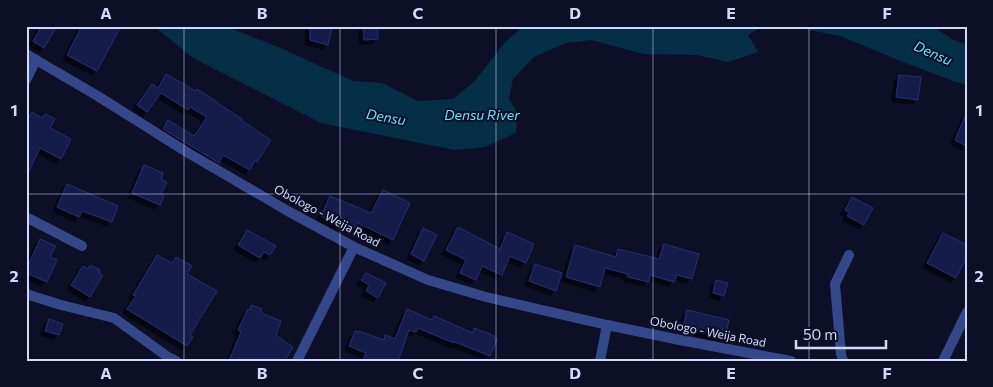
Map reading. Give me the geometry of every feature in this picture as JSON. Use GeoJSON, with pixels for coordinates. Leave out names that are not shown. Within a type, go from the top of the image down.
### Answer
{"type":"FeatureCollection","features":[{"type":"Feature","properties":{"kind":"street","name":"Obologo - Weija Road"},"geometry":{"type":"LineString","coordinates":[[26,54],[286,210],[354,248],[428,280],[486,297],[608,325],[791,361]]}},
{"type":"Feature","properties":{"kind":"street"},"geometry":{"type":"LineString","coordinates":[[26,80],[36,60]]}},
{"type":"Feature","properties":{"kind":"street"},"geometry":{"type":"LineString","coordinates":[[26,216],[82,246]]}},
{"type":"Feature","properties":{"kind":"street"},"geometry":{"type":"LineString","coordinates":[[297,361],[354,248]]}},
{"type":"Feature","properties":{"kind":"street"},"geometry":{"type":"LineString","coordinates":[[843,361],[835,284],[849,255]]}},
{"type":"Feature","properties":{"kind":"street"},"geometry":{"type":"LineString","coordinates":[[26,294],[114,318],[176,361]]}},
{"type":"Feature","properties":{"kind":"street"},"geometry":{"type":"LineString","coordinates":[[943,361],[967,312]]}},
{"type":"Feature","properties":{"kind":"street"},"geometry":{"type":"LineString","coordinates":[[600,361],[608,325]]}},
{"type":"Feature","properties":{"kind":"water","name":"Densu River"},"geometry":{"type":"Polygon","coordinates":[[[154,26],[225,26],[283,49],[353,81],[382,83],[418,101],[453,99],[475,81],[505,42],[524,26],[763,26],[748,35],[758,52],[728,62],[697,55],[644,54],[591,40],[566,43],[534,57],[513,79],[509,99],[517,113],[516,133],[485,147],[455,150],[321,123],[193,58],[154,26]]]}},
{"type":"Feature","properties":{"kind":"water","name":"Densu"},"geometry":{"type":"Polygon","coordinates":[[[772,26],[932,26],[952,39],[967,45],[967,85],[898,60],[840,36],[798,28],[772,26]]]}},
{"type":"Feature","properties":{"kind":"building"},"geometry":{"type":"Polygon","coordinates":[[[42,26],[57,26],[44,48],[33,41],[42,26]]]}},
{"type":"Feature","properties":{"kind":"building"},"geometry":{"type":"Polygon","coordinates":[[[82,26],[121,26],[97,71],[67,55],[82,26]]]}},
{"type":"Feature","properties":{"kind":"building"},"geometry":{"type":"Polygon","coordinates":[[[310,26],[332,28],[328,45],[310,40],[310,26]]]}},
{"type":"Feature","properties":{"kind":"building"},"geometry":{"type":"Polygon","coordinates":[[[363,26],[378,26],[378,39],[364,40],[363,26]]]}},
{"type":"Feature","properties":{"kind":"building"},"geometry":{"type":"Polygon","coordinates":[[[166,74],[196,91],[197,89],[271,140],[257,162],[255,160],[250,170],[223,155],[219,163],[163,129],[168,120],[194,136],[207,117],[190,107],[188,110],[161,93],[147,112],[137,105],[152,84],[158,88],[166,74]]]}},
{"type":"Feature","properties":{"kind":"building"},"geometry":{"type":"Polygon","coordinates":[[[899,75],[921,77],[918,100],[896,97],[899,75]]]}},
{"type":"Feature","properties":{"kind":"building"},"geometry":{"type":"Polygon","coordinates":[[[32,112],[42,118],[45,114],[55,119],[50,128],[71,139],[61,159],[40,148],[26,177],[26,122],[32,112]]]}},
{"type":"Feature","properties":{"kind":"building"},"geometry":{"type":"Polygon","coordinates":[[[967,112],[967,146],[955,140],[967,112]]]}},
{"type":"Feature","properties":{"kind":"building"},"geometry":{"type":"Polygon","coordinates":[[[144,165],[163,173],[161,179],[167,182],[161,194],[164,196],[160,205],[132,193],[144,165]]]}},
{"type":"Feature","properties":{"kind":"building"},"geometry":{"type":"Polygon","coordinates":[[[67,184],[118,206],[112,222],[82,211],[79,217],[57,207],[67,184]]]}},
{"type":"Feature","properties":{"kind":"building"},"geometry":{"type":"Polygon","coordinates":[[[383,190],[410,203],[393,240],[358,223],[356,228],[351,226],[350,228],[321,216],[330,196],[371,213],[383,190]]]}},
{"type":"Feature","properties":{"kind":"building"},"geometry":{"type":"Polygon","coordinates":[[[852,197],[873,208],[864,225],[847,216],[849,213],[845,210],[852,197]]]}},
{"type":"Feature","properties":{"kind":"building"},"geometry":{"type":"Polygon","coordinates":[[[458,227],[500,249],[507,232],[534,244],[526,263],[510,256],[502,275],[482,266],[476,280],[460,273],[466,260],[446,250],[458,227]]]}},
{"type":"Feature","properties":{"kind":"building"},"geometry":{"type":"Polygon","coordinates":[[[423,228],[437,235],[424,261],[411,254],[423,228]]]}},
{"type":"Feature","properties":{"kind":"building"},"geometry":{"type":"Polygon","coordinates":[[[247,230],[276,246],[270,255],[264,252],[260,258],[238,245],[247,230]]]}},
{"type":"Feature","properties":{"kind":"building"},"geometry":{"type":"Polygon","coordinates":[[[943,233],[967,245],[967,257],[956,278],[927,263],[943,233]]]}},
{"type":"Feature","properties":{"kind":"building"},"geometry":{"type":"Polygon","coordinates":[[[40,239],[56,246],[50,257],[57,260],[47,282],[26,273],[40,239]]]}},
{"type":"Feature","properties":{"kind":"building"},"geometry":{"type":"Polygon","coordinates":[[[664,244],[699,254],[692,279],[677,275],[674,282],[650,275],[649,282],[628,277],[628,274],[605,268],[600,287],[566,277],[575,245],[616,257],[618,249],[659,259],[664,244]]]}},
{"type":"Feature","properties":{"kind":"building"},"geometry":{"type":"Polygon","coordinates":[[[157,255],[172,263],[176,257],[192,266],[187,274],[217,291],[190,335],[193,337],[187,346],[127,309],[136,296],[133,295],[157,255]]]}},
{"type":"Feature","properties":{"kind":"building"},"geometry":{"type":"Polygon","coordinates":[[[535,264],[562,273],[556,291],[529,281],[535,264]]]}},
{"type":"Feature","properties":{"kind":"building"},"geometry":{"type":"Polygon","coordinates":[[[90,265],[100,270],[99,273],[103,275],[90,297],[71,285],[83,266],[88,269],[90,265]]]}},
{"type":"Feature","properties":{"kind":"building"},"geometry":{"type":"Polygon","coordinates":[[[366,273],[386,283],[378,298],[366,291],[369,285],[361,280],[366,273]]]}},
{"type":"Feature","properties":{"kind":"building"},"geometry":{"type":"Polygon","coordinates":[[[716,280],[728,283],[724,296],[713,293],[716,280]]]}},
{"type":"Feature","properties":{"kind":"building"},"geometry":{"type":"Polygon","coordinates":[[[251,305],[262,309],[261,313],[281,321],[276,335],[293,347],[285,361],[229,361],[241,332],[238,330],[251,305]]]}},
{"type":"Feature","properties":{"kind":"building"},"geometry":{"type":"Polygon","coordinates":[[[407,309],[432,320],[434,316],[473,333],[474,328],[495,336],[494,339],[497,340],[490,356],[418,328],[416,332],[409,330],[398,361],[363,361],[366,353],[349,346],[355,331],[384,340],[385,335],[395,339],[407,309]]]}},
{"type":"Feature","properties":{"kind":"building"},"geometry":{"type":"Polygon","coordinates":[[[687,310],[729,320],[725,337],[683,327],[687,310]]]}},
{"type":"Feature","properties":{"kind":"building"},"geometry":{"type":"Polygon","coordinates":[[[49,319],[63,324],[59,335],[45,331],[49,319]]]}}]}
